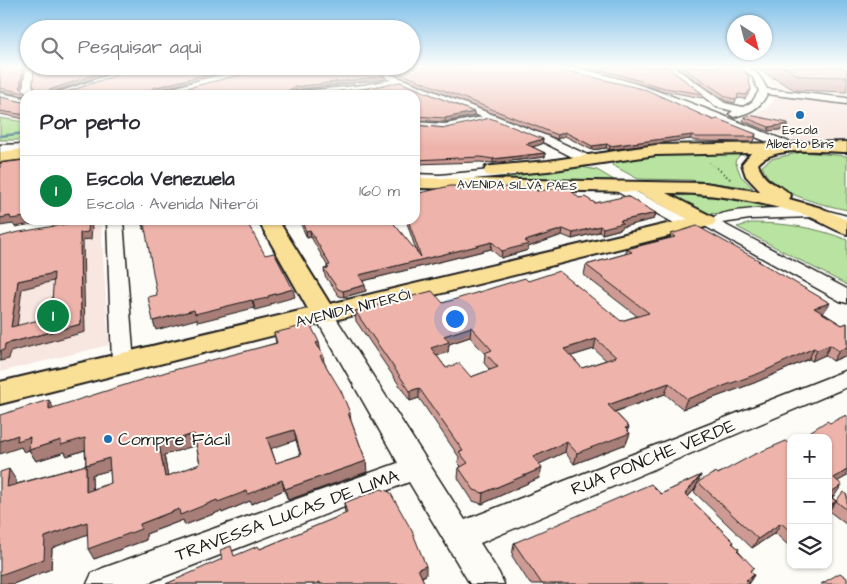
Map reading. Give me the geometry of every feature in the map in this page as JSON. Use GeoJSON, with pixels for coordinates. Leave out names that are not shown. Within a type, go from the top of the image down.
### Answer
{"type":"FeatureCollection","features":[{"type":"Feature","properties":{"kind":"main road"},"geometry":{"type":"LineString","coordinates":[[0,144],[20,143]]}},
{"type":"Feature","properties":{"kind":"main road"},"geometry":{"type":"LineString","coordinates":[[847,147],[770,150],[758,155],[750,164],[752,174],[761,186],[847,227]]}},
{"type":"Feature","properties":{"kind":"main road","name":"AVENIDA SILVA PAES"},"geometry":{"type":"LineString","coordinates":[[420,172],[485,171],[548,166],[656,150],[690,148],[793,148]]}},
{"type":"Feature","properties":{"kind":"main road"},"geometry":{"type":"LineString","coordinates":[[826,148],[847,152]]}},
{"type":"Feature","properties":{"kind":"main road"},"geometry":{"type":"LineString","coordinates":[[0,157],[20,155]]}},
{"type":"Feature","properties":{"kind":"main road"},"geometry":{"type":"LineString","coordinates":[[588,160],[705,222]]}},
{"type":"Feature","properties":{"kind":"main road","name":"AVENIDA SILVA PAES"},"geometry":{"type":"LineString","coordinates":[[423,181],[640,186],[714,190],[756,196],[814,212]]}},
{"type":"Feature","properties":{"kind":"main road"},"geometry":{"type":"LineString","coordinates":[[814,212],[847,219]]}},
{"type":"Feature","properties":{"kind":"main road","name":"AVENIDA NITERÓI"},"geometry":{"type":"LineString","coordinates":[[0,393],[705,222]]}},
{"type":"Feature","properties":{"kind":"main road"},"geometry":{"type":"LineString","coordinates":[[271,225],[324,314]]}},
{"type":"Feature","properties":{"kind":"street"},"geometry":{"type":"LineString","coordinates":[[434,94],[543,138],[588,160]]}},
{"type":"Feature","properties":{"kind":"street"},"geometry":{"type":"LineString","coordinates":[[661,94],[793,148]]}},
{"type":"Feature","properties":{"kind":"street"},"geometry":{"type":"LineString","coordinates":[[706,94],[721,105],[745,111]]}},
{"type":"Feature","properties":{"kind":"street"},"geometry":{"type":"LineString","coordinates":[[720,117],[745,111],[761,101],[763,94]]}},
{"type":"Feature","properties":{"kind":"street"},"geometry":{"type":"LineString","coordinates":[[799,94],[842,97]]}},
{"type":"Feature","properties":{"kind":"street"},"geometry":{"type":"LineString","coordinates":[[0,96],[20,100]]}},
{"type":"Feature","properties":{"kind":"street"},"geometry":{"type":"LineString","coordinates":[[420,126],[446,127],[491,117]]}},
{"type":"Feature","properties":{"kind":"street"},"geometry":{"type":"LineString","coordinates":[[0,149],[20,148]]}},
{"type":"Feature","properties":{"kind":"street"},"geometry":{"type":"LineString","coordinates":[[423,181],[550,169],[588,160]]}},
{"type":"Feature","properties":{"kind":"street"},"geometry":{"type":"LineString","coordinates":[[0,164],[20,162]]}},
{"type":"Feature","properties":{"kind":"street"},"geometry":{"type":"LineString","coordinates":[[423,181],[609,181],[640,186]]}},
{"type":"Feature","properties":{"kind":"street","name":"AVENIDA SILVA PAES"},"geometry":{"type":"LineString","coordinates":[[619,187],[705,222]]}},
{"type":"Feature","properties":{"kind":"street","name":"AVENIDA NITERÓI"},"geometry":{"type":"LineString","coordinates":[[705,222],[750,214],[814,212]]}},
{"type":"Feature","properties":{"kind":"street"},"geometry":{"type":"LineString","coordinates":[[705,222],[847,297]]}},
{"type":"Feature","properties":{"kind":"street"},"geometry":{"type":"LineString","coordinates":[[115,225],[123,363]]}},
{"type":"Feature","properties":{"kind":"street"},"geometry":{"type":"LineString","coordinates":[[324,314],[415,468],[488,584]]}},
{"type":"Feature","properties":{"kind":"street","name":"RUA PONCHE VERDE"},"geometry":{"type":"LineString","coordinates":[[459,537],[847,378]]}},
{"type":"Feature","properties":{"kind":"street","name":"TRAVESSA LUCAS DE LIMA"},"geometry":{"type":"LineString","coordinates":[[103,584],[415,468]]}},
{"type":"Feature","properties":{"kind":"shaded area"},"geometry":{"type":"Polygon","coordinates":[[[805,94],[847,94],[847,99],[805,94]]]}},
{"type":"Feature","properties":{"kind":"shaded area","name":"Escola Alberto Bins"},"geometry":{"type":"Polygon","coordinates":[[[775,95],[847,104],[847,140],[796,141],[741,120],[764,110],[773,102],[775,95]]]}},
{"type":"Feature","properties":{"kind":"shaded area"},"geometry":{"type":"Polygon","coordinates":[[[101,225],[109,345],[0,372],[0,287],[29,238],[101,225]]]}},
{"type":"Feature","properties":{"kind":"green space"},"geometry":{"type":"Polygon","coordinates":[[[0,118],[20,121],[20,140],[0,140],[0,118]]]}},
{"type":"Feature","properties":{"kind":"green space"},"geometry":{"type":"Polygon","coordinates":[[[742,152],[735,161],[741,176],[753,188],[690,180],[638,179],[612,165],[614,161],[663,154],[742,152]]]}},
{"type":"Feature","properties":{"kind":"green space"},"geometry":{"type":"Polygon","coordinates":[[[802,152],[847,156],[847,210],[811,201],[786,191],[767,176],[762,166],[771,159],[802,152]]]}},
{"type":"Feature","properties":{"kind":"green space"},"geometry":{"type":"Polygon","coordinates":[[[582,167],[597,170],[614,180],[480,178],[582,167]]]}},
{"type":"Feature","properties":{"kind":"green space"},"geometry":{"type":"Polygon","coordinates":[[[660,190],[704,191],[790,208],[708,214],[660,190]]]}},
{"type":"Feature","properties":{"kind":"green space"},"geometry":{"type":"Polygon","coordinates":[[[751,223],[800,227],[824,232],[847,240],[847,285],[737,227],[751,223]]]}},
{"type":"Feature","properties":{"kind":"building"},"geometry":{"type":"Polygon","coordinates":[[[420,94],[430,94],[474,112],[445,118],[420,116],[420,94]]]}},
{"type":"Feature","properties":{"kind":"building"},"geometry":{"type":"Polygon","coordinates":[[[454,94],[656,94],[713,120],[718,119],[756,134],[754,137],[697,137],[692,135],[610,146],[607,144],[592,146],[565,132],[558,135],[454,94]]]}},
{"type":"Feature","properties":{"kind":"building"},"geometry":{"type":"Polygon","coordinates":[[[723,94],[738,94],[737,100],[723,94]]]}},
{"type":"Feature","properties":{"kind":"building"},"geometry":{"type":"Polygon","coordinates":[[[0,97],[20,101],[20,114],[0,111],[0,97]]]}},
{"type":"Feature","properties":{"kind":"building"},"geometry":{"type":"Polygon","coordinates":[[[749,115],[788,124],[769,127],[744,117],[749,115]]]}},
{"type":"Feature","properties":{"kind":"building"},"geometry":{"type":"Polygon","coordinates":[[[490,118],[543,139],[526,144],[545,153],[493,159],[480,157],[420,160],[420,125],[446,128],[490,118]]]}},
{"type":"Feature","properties":{"kind":"building"},"geometry":{"type":"Polygon","coordinates":[[[20,161],[20,218],[11,219],[10,216],[0,218],[0,163],[20,161]]]}},
{"type":"Feature","properties":{"kind":"building"},"geometry":{"type":"Polygon","coordinates":[[[450,186],[455,186],[460,190],[487,186],[491,189],[512,186],[517,189],[531,186],[537,191],[567,187],[579,198],[585,197],[595,203],[627,196],[656,213],[620,221],[623,223],[603,228],[600,226],[573,233],[563,229],[525,241],[529,244],[502,251],[492,242],[359,275],[365,285],[343,291],[338,289],[324,269],[329,268],[327,266],[330,265],[310,230],[306,231],[303,225],[395,225],[421,257],[410,225],[420,225],[420,193],[450,186]]]}},
{"type":"Feature","properties":{"kind":"building"},"geometry":{"type":"Polygon","coordinates":[[[60,225],[89,225],[88,232],[80,233],[81,324],[5,344],[4,350],[0,351],[0,237],[60,225]],[[54,273],[18,281],[11,327],[51,317],[54,273]]]}},
{"type":"Feature","properties":{"kind":"building"},"geometry":{"type":"Polygon","coordinates":[[[145,225],[249,225],[265,255],[274,253],[293,289],[268,296],[268,298],[195,314],[194,310],[153,321],[148,297],[157,295],[145,225]]]}},
{"type":"Feature","properties":{"kind":"building"},"geometry":{"type":"Polygon","coordinates":[[[697,226],[830,303],[814,308],[842,325],[847,323],[847,347],[839,351],[830,345],[817,350],[814,348],[760,373],[687,399],[669,383],[608,405],[629,427],[625,428],[630,433],[577,453],[567,442],[533,457],[542,468],[483,493],[474,490],[459,468],[468,463],[459,452],[463,451],[419,388],[410,391],[355,311],[432,291],[443,303],[525,278],[528,281],[559,271],[621,321],[649,313],[586,265],[632,252],[627,249],[675,237],[671,234],[697,226]],[[471,327],[444,336],[449,342],[431,348],[446,368],[459,363],[471,377],[498,367],[485,353],[492,350],[471,327]],[[596,339],[564,349],[582,368],[616,357],[596,339]]]}},
{"type":"Feature","properties":{"kind":"building"},"geometry":{"type":"Polygon","coordinates":[[[310,324],[319,342],[316,343],[323,355],[320,356],[341,391],[350,413],[348,413],[366,461],[285,489],[282,480],[248,494],[247,491],[218,502],[217,500],[180,515],[179,509],[140,524],[141,529],[88,549],[87,522],[45,537],[44,559],[0,575],[0,472],[9,469],[7,487],[86,465],[85,438],[61,445],[61,440],[29,450],[30,437],[17,441],[18,435],[0,441],[0,415],[49,400],[49,409],[166,372],[277,343],[274,333],[310,324]],[[294,430],[267,438],[276,463],[301,455],[294,430]],[[194,434],[159,444],[165,477],[200,464],[194,434]],[[109,458],[86,465],[86,492],[111,483],[109,458]]]}},
{"type":"Feature","properties":{"kind":"building"},"geometry":{"type":"Polygon","coordinates":[[[847,416],[847,470],[834,478],[842,485],[832,491],[832,434],[806,434],[827,421],[830,423],[847,416]]]}},
{"type":"Feature","properties":{"kind":"building"},"geometry":{"type":"Polygon","coordinates":[[[787,442],[787,528],[781,523],[758,539],[698,482],[716,472],[718,474],[753,455],[787,442]]]}},
{"type":"Feature","properties":{"kind":"building"},"geometry":{"type":"Polygon","coordinates":[[[701,475],[685,494],[734,542],[732,543],[739,549],[737,550],[754,568],[750,571],[754,575],[746,580],[750,584],[542,584],[514,543],[651,484],[661,494],[701,475]]]}},
{"type":"Feature","properties":{"kind":"building"},"geometry":{"type":"Polygon","coordinates":[[[381,489],[390,492],[412,531],[426,566],[418,569],[424,582],[420,584],[320,584],[320,582],[316,584],[166,584],[222,559],[220,550],[231,546],[234,556],[258,546],[260,549],[347,513],[344,503],[381,489]]]}},
{"type":"Feature","properties":{"kind":"building"},"geometry":{"type":"Polygon","coordinates":[[[843,492],[847,495],[847,510],[836,501],[843,492]]]}},
{"type":"Feature","properties":{"kind":"building"},"geometry":{"type":"Polygon","coordinates":[[[840,573],[847,578],[847,584],[821,584],[840,573]]]}},
{"type":"Feature","properties":{"kind":"waterway"},"geometry":{"type":"LineString","coordinates":[[0,136],[20,134]]}},
{"type":"Feature","properties":{"kind":"place","name":"Escola Alberto Bins"},"geometry":{"type":"Point","coordinates":[800,115]}},
{"type":"Feature","properties":{"kind":"place","name":"Escola Venezuela"},"geometry":{"type":"Point","coordinates":[53,316]}},
{"type":"Feature","properties":{"kind":"place","name":"Compre Fácil"},"geometry":{"type":"Point","coordinates":[108,439]}}]}
